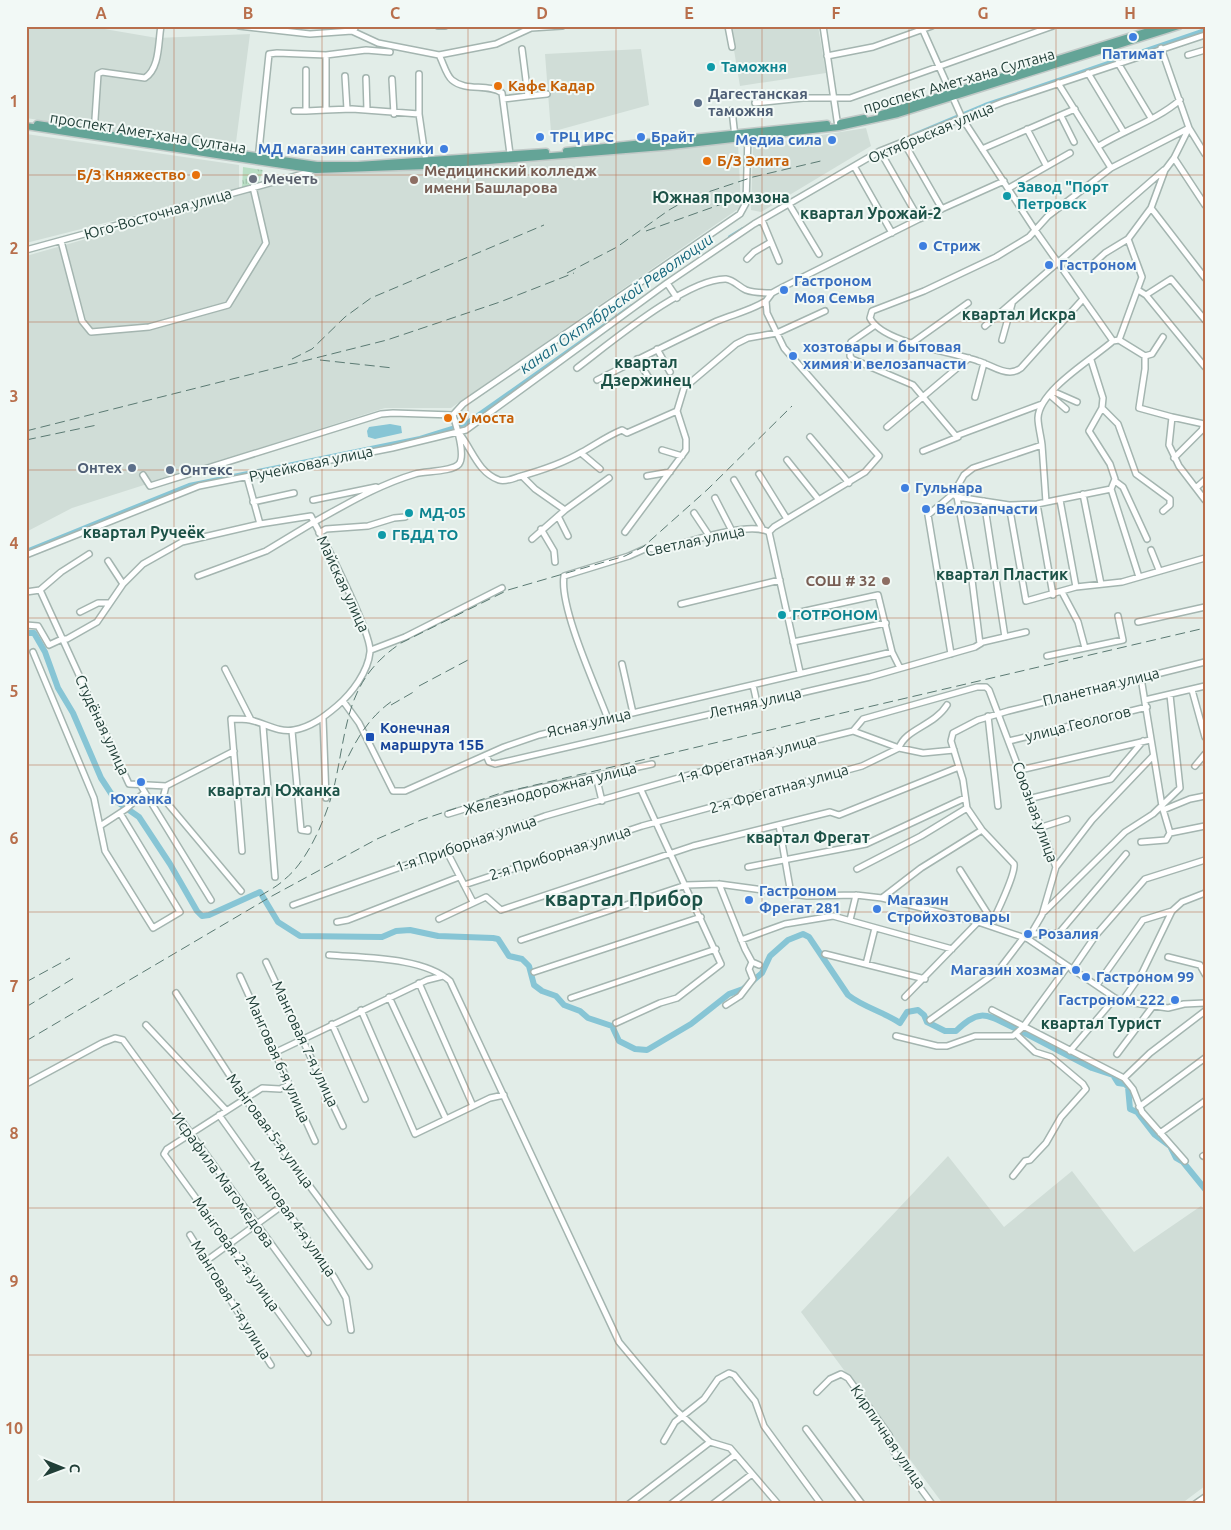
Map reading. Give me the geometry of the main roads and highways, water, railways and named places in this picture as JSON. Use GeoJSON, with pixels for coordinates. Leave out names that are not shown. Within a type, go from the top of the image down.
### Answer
{"type":"FeatureCollection","features":[{"type":"Feature","properties":{"kind":"main road"},"geometry":{"type":"LineString","coordinates":[[953,96],[1164,26]]}},
{"type":"Feature","properties":{"kind":"main road","name":"проспект Амет-хана Султана"},"geometry":{"type":"LineString","coordinates":[[26,126],[94,134],[314,167],[426,164],[748,136],[838,125],[898,114],[1179,26]]}},
{"type":"Feature","properties":{"kind":"main road"},"geometry":{"type":"LineString","coordinates":[[26,122],[94,134]]}},
{"type":"Feature","properties":{"kind":"water"},"geometry":{"type":"Polygon","coordinates":[[[390,424],[401,426],[402,433],[375,439],[368,437],[367,431],[369,427],[390,424]]]}},
{"type":"Feature","properties":{"kind":"waterway","name":"канал Октябрьской Революции"},"geometry":{"type":"LineString","coordinates":[[911,136],[985,105],[1205,30]]}},
{"type":"Feature","properties":{"kind":"waterway","name":"канал Октябрьской Революции"},"geometry":{"type":"LineString","coordinates":[[730,237],[743,229]]}},
{"type":"Feature","properties":{"kind":"waterway","name":"канал Октябрьской Революции"},"geometry":{"type":"LineString","coordinates":[[26,551],[189,485],[420,438],[465,424],[632,306]]}},
{"type":"Feature","properties":{"kind":"waterway"},"geometry":{"type":"LineString","coordinates":[[26,633],[34,633],[45,652],[58,688],[73,713],[101,778],[116,801],[139,817],[170,864],[197,911],[202,916],[209,915],[260,892],[278,922],[300,936],[382,937],[396,931],[410,930],[438,936],[498,939],[509,956],[522,959],[529,966],[534,985],[542,991],[556,996],[564,1005],[580,1011],[588,1018],[612,1026],[619,1041],[635,1049],[647,1050],[691,1024],[729,994],[743,989],[762,973],[770,956],[788,940],[803,934],[809,937],[848,995],[900,1023],[907,1012],[918,1010],[924,1015],[927,1022],[945,1031],[956,1031],[972,1018],[979,1016],[992,1017],[1017,1029]]}},
{"type":"Feature","properties":{"kind":"waterway"},"geometry":{"type":"LineString","coordinates":[[1023,1032],[1092,1068],[1113,1075],[1118,1083],[1125,1084],[1128,1087],[1130,1109],[1137,1112],[1154,1134],[1170,1146],[1176,1158],[1183,1162],[1205,1189]]}},
{"type":"Feature","properties":{"kind":"railway"},"geometry":{"type":"LineString","coordinates":[[567,273],[617,247],[669,210],[690,198],[753,177],[825,160]]}},
{"type":"Feature","properties":{"kind":"railway"},"geometry":{"type":"LineString","coordinates":[[646,231],[733,200]]}},
{"type":"Feature","properties":{"kind":"railway"},"geometry":{"type":"LineString","coordinates":[[292,359],[312,349],[345,317],[371,298],[544,225]]}},
{"type":"Feature","properties":{"kind":"railway"},"geometry":{"type":"LineString","coordinates":[[26,431],[387,340],[500,302],[574,273]]}},
{"type":"Feature","properties":{"kind":"railway"},"geometry":{"type":"LineString","coordinates":[[320,360],[393,368]]}},
{"type":"Feature","properties":{"kind":"railway"},"geometry":{"type":"LineString","coordinates":[[260,896],[279,884],[294,870],[303,859],[318,833],[333,790],[353,702],[360,686],[383,657],[401,643],[508,590],[625,556],[643,547],[708,489],[792,406]]}},
{"type":"Feature","properties":{"kind":"railway"},"geometry":{"type":"LineString","coordinates":[[26,440],[97,425]]}},
{"type":"Feature","properties":{"kind":"railway"},"geometry":{"type":"LineString","coordinates":[[26,1041],[272,896],[377,839],[421,820],[501,793],[1205,628]]}},
{"type":"Feature","properties":{"kind":"railway"},"geometry":{"type":"LineString","coordinates":[[419,686],[468,660]]}},
{"type":"Feature","properties":{"kind":"railway"},"geometry":{"type":"LineString","coordinates":[[391,705],[417,690]]}},
{"type":"Feature","properties":{"kind":"railway"},"geometry":{"type":"LineString","coordinates":[[342,770],[363,730],[377,714],[395,699]]}},
{"type":"Feature","properties":{"kind":"railway"},"geometry":{"type":"LineString","coordinates":[[26,982],[70,958]]}},
{"type":"Feature","properties":{"kind":"railway"},"geometry":{"type":"LineString","coordinates":[[26,1007],[74,978]]}},
{"type":"Feature","properties":{"kind":"place","name":"Патимат"},"geometry":{"type":"Point","coordinates":[1133,37]}},
{"type":"Feature","properties":{"kind":"place","name":"Таможня"},"geometry":{"type":"Point","coordinates":[711,67]}},
{"type":"Feature","properties":{"kind":"place","name":"Кафе Кадар"},"geometry":{"type":"Point","coordinates":[498,86]}},
{"type":"Feature","properties":{"kind":"place","name":"Дагестанская таможня"},"geometry":{"type":"Point","coordinates":[698,103]}},
{"type":"Feature","properties":{"kind":"place","name":"ТРЦ ИРС"},"geometry":{"type":"Point","coordinates":[540,137]}},
{"type":"Feature","properties":{"kind":"place","name":"Брайт"},"geometry":{"type":"Point","coordinates":[641,137]}},
{"type":"Feature","properties":{"kind":"place","name":"Медиа сила"},"geometry":{"type":"Point","coordinates":[832,140]}},
{"type":"Feature","properties":{"kind":"place","name":"МД магазин сантехники"},"geometry":{"type":"Point","coordinates":[444,149]}},
{"type":"Feature","properties":{"kind":"place","name":"Б/З Элита"},"geometry":{"type":"Point","coordinates":[707,161]}},
{"type":"Feature","properties":{"kind":"place","name":"Б/З Княжество"},"geometry":{"type":"Point","coordinates":[196,175]}},
{"type":"Feature","properties":{"kind":"place","name":"Мечеть"},"geometry":{"type":"Point","coordinates":[253,179]}},
{"type":"Feature","properties":{"kind":"place","name":"Медицинский колледж имени Башларова"},"geometry":{"type":"Point","coordinates":[414,180]}},
{"type":"Feature","properties":{"kind":"place","name":"Завод \"Порт Петровск"},"geometry":{"type":"Point","coordinates":[1007,196]}},
{"type":"Feature","properties":{"kind":"place","name":"Стриж"},"geometry":{"type":"Point","coordinates":[923,246]}},
{"type":"Feature","properties":{"kind":"place","name":"Гастроном"},"geometry":{"type":"Point","coordinates":[1049,265]}},
{"type":"Feature","properties":{"kind":"place","name":"Гастроном Моя Семья"},"geometry":{"type":"Point","coordinates":[784,290]}},
{"type":"Feature","properties":{"kind":"place","name":"хозтовары и бытовая химия и велозапчасти"},"geometry":{"type":"Point","coordinates":[793,356]}},
{"type":"Feature","properties":{"kind":"place","name":"У моста"},"geometry":{"type":"Point","coordinates":[448,418]}},
{"type":"Feature","properties":{"kind":"place","name":"Онтех"},"geometry":{"type":"Point","coordinates":[132,468]}},
{"type":"Feature","properties":{"kind":"place","name":"Онтекс"},"geometry":{"type":"Point","coordinates":[170,470]}},
{"type":"Feature","properties":{"kind":"place","name":"Гульнара"},"geometry":{"type":"Point","coordinates":[905,488]}},
{"type":"Feature","properties":{"kind":"place","name":"Велозапчасти"},"geometry":{"type":"Point","coordinates":[926,509]}},
{"type":"Feature","properties":{"kind":"place","name":"МД-05"},"geometry":{"type":"Point","coordinates":[409,513]}},
{"type":"Feature","properties":{"kind":"place","name":"ГБДД ТО"},"geometry":{"type":"Point","coordinates":[382,535]}},
{"type":"Feature","properties":{"kind":"place","name":"СОШ # 32"},"geometry":{"type":"Point","coordinates":[886,581]}},
{"type":"Feature","properties":{"kind":"place","name":"ГОТРОНОМ"},"geometry":{"type":"Point","coordinates":[782,615]}},
{"type":"Feature","properties":{"kind":"place","name":"Конечная маршрута 15Б"},"geometry":{"type":"Point","coordinates":[370,737]}},
{"type":"Feature","properties":{"kind":"place","name":"Южанка"},"geometry":{"type":"Point","coordinates":[141,782]}},
{"type":"Feature","properties":{"kind":"place","name":"Гастроном Фрегат 281"},"geometry":{"type":"Point","coordinates":[749,900]}},
{"type":"Feature","properties":{"kind":"place","name":"Магазин Стройхозтовары"},"geometry":{"type":"Point","coordinates":[877,909]}},
{"type":"Feature","properties":{"kind":"place","name":"Розалия"},"geometry":{"type":"Point","coordinates":[1028,934]}},
{"type":"Feature","properties":{"kind":"place","name":"Магазин хозмаг"},"geometry":{"type":"Point","coordinates":[1076,970]}},
{"type":"Feature","properties":{"kind":"place","name":"Гастроном 99"},"geometry":{"type":"Point","coordinates":[1086,977]}},
{"type":"Feature","properties":{"kind":"place","name":"Гастроном 222"},"geometry":{"type":"Point","coordinates":[1175,1000]}},
{"type":"Feature","properties":{"kind":"district","name":"Южная промзона"},"geometry":{"type":"Point","coordinates":[721,197]}},
{"type":"Feature","properties":{"kind":"district","name":"квартал Урожай-2"},"geometry":{"type":"Point","coordinates":[871,213]}},
{"type":"Feature","properties":{"kind":"district","name":"квартал Искра"},"geometry":{"type":"Point","coordinates":[1019,314]}},
{"type":"Feature","properties":{"kind":"district","name":"квартал Дзержинец"},"geometry":{"type":"Point","coordinates":[646,371]}},
{"type":"Feature","properties":{"kind":"district","name":"квартал Ручеёк"},"geometry":{"type":"Point","coordinates":[144,532]}},
{"type":"Feature","properties":{"kind":"district","name":"квартал Пластик"},"geometry":{"type":"Point","coordinates":[1002,574]}},
{"type":"Feature","properties":{"kind":"district","name":"квартал Южанка"},"geometry":{"type":"Point","coordinates":[274,790]}},
{"type":"Feature","properties":{"kind":"district","name":"квартал Фрегат"},"geometry":{"type":"Point","coordinates":[808,837]}},
{"type":"Feature","properties":{"kind":"district","name":"квартал Прибор"},"geometry":{"type":"Point","coordinates":[624,899]}},
{"type":"Feature","properties":{"kind":"district","name":"квартал Турист"},"geometry":{"type":"Point","coordinates":[1101,1023]}}]}
